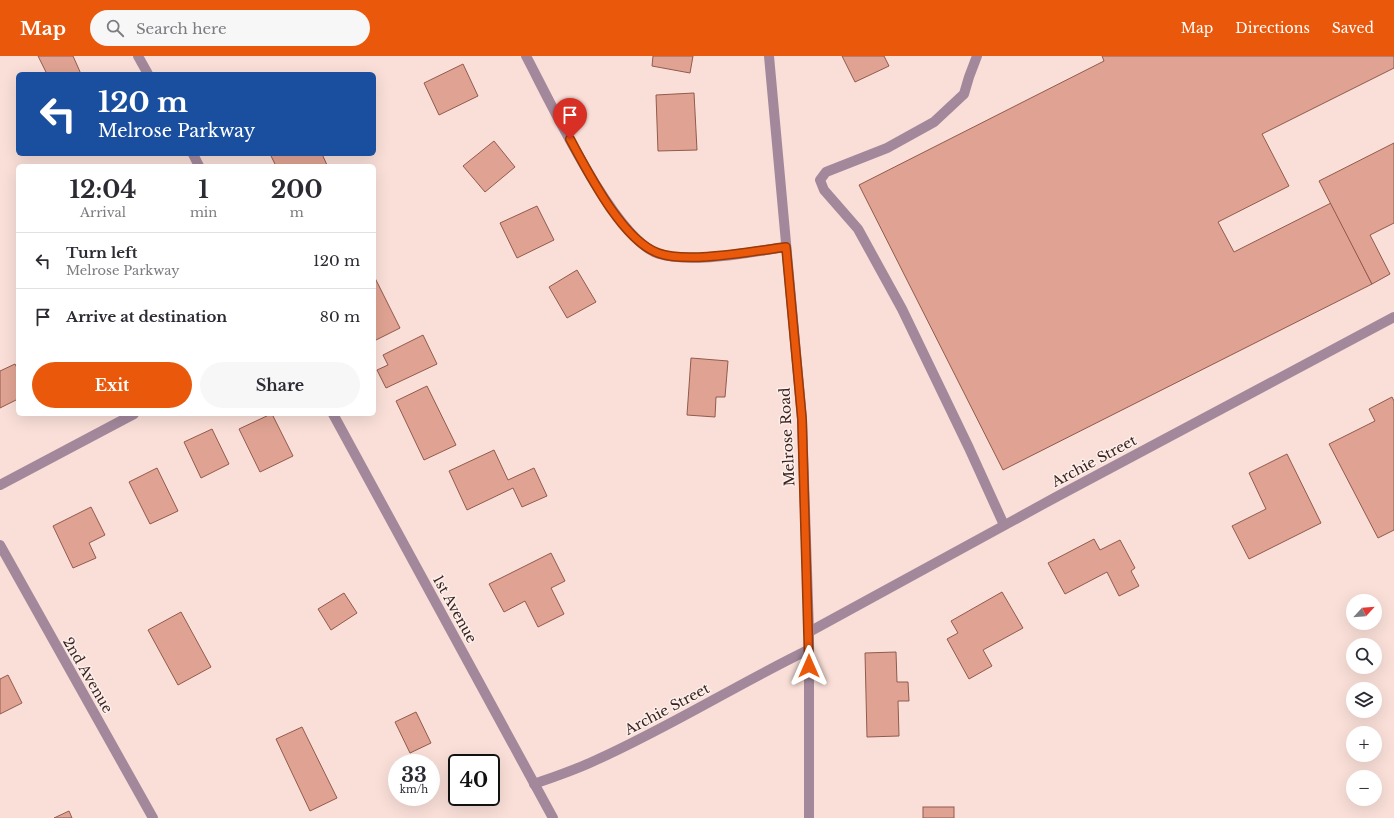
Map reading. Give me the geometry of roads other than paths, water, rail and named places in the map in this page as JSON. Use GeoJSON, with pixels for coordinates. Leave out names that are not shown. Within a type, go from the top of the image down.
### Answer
{"type":"FeatureCollection","features":[{"type":"Feature","properties":{"kind":"street"},"geometry":{"type":"LineString","coordinates":[[138,56],[147,72]]}},
{"type":"Feature","properties":{"kind":"street"},"geometry":{"type":"LineString","coordinates":[[526,56],[585,166],[612,209],[627,230],[647,248],[669,256],[701,257],[786,247]]}},
{"type":"Feature","properties":{"kind":"street","name":"Melrose Road"},"geometry":{"type":"LineString","coordinates":[[769,56],[802,419],[809,632],[809,818]]}},
{"type":"Feature","properties":{"kind":"street"},"geometry":{"type":"LineString","coordinates":[[977,56],[964,94],[934,122],[886,148],[826,172],[820,180],[824,190],[858,229],[902,309],[969,448],[1004,525]]}},
{"type":"Feature","properties":{"kind":"street","name":"Archie Street"},"geometry":{"type":"LineString","coordinates":[[809,632],[1004,525],[1394,317]]}},
{"type":"Feature","properties":{"kind":"street"},"geometry":{"type":"LineString","coordinates":[[0,485],[130,416]]}},
{"type":"Feature","properties":{"kind":"street","name":"1st Avenue"},"geometry":{"type":"LineString","coordinates":[[334,416],[553,818]]}},
{"type":"Feature","properties":{"kind":"street","name":"2nd Avenue"},"geometry":{"type":"LineString","coordinates":[[0,545],[153,818]]}},
{"type":"Feature","properties":{"kind":"street","name":"Archie Street"},"geometry":{"type":"LineString","coordinates":[[534,784],[600,758],[668,725],[767,670],[808,650]]}}]}
